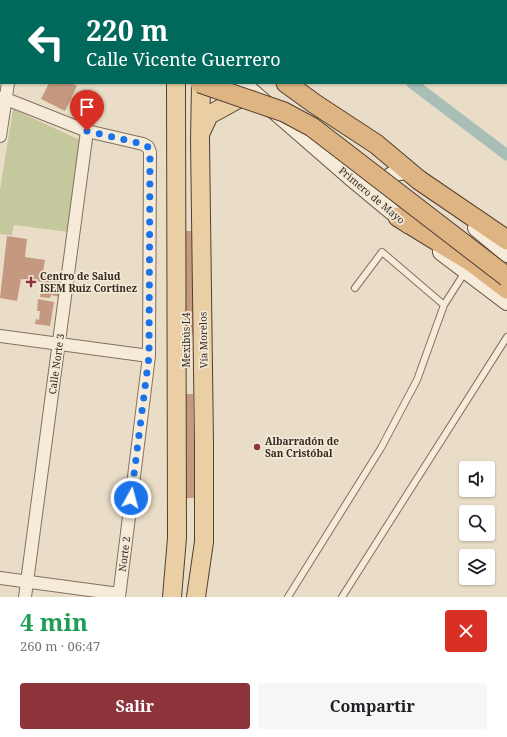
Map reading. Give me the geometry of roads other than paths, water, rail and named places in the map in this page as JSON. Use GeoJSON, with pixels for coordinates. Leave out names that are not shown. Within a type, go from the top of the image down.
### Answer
{"type":"FeatureCollection","features":[{"type":"Feature","properties":{"kind":"highway"},"geometry":{"type":"LineString","coordinates":[[204,84],[284,112],[312,127],[507,277]]}},
{"type":"Feature","properties":{"kind":"highway"},"geometry":{"type":"LineString","coordinates":[[287,84],[376,144],[414,176],[507,240]]}},
{"type":"Feature","properties":{"kind":"highway"},"geometry":{"type":"LineString","coordinates":[[392,212],[470,267],[507,289]]}},
{"type":"Feature","properties":{"kind":"main road"},"geometry":{"type":"LineString","coordinates":[[172,597],[177,538],[176,84]]}},
{"type":"Feature","properties":{"kind":"main road","name":"Vía Morelos"},"geometry":{"type":"LineString","coordinates":[[196,597],[204,542],[200,135],[201,84]]}},
{"type":"Feature","properties":{"kind":"main road","name":"Primero de Mayo"},"geometry":{"type":"LineString","coordinates":[[243,84],[392,212]]}},
{"type":"Feature","properties":{"kind":"main road"},"geometry":{"type":"LineString","coordinates":[[200,135],[209,115],[226,104],[240,98],[252,98],[264,102]]}},
{"type":"Feature","properties":{"kind":"main road"},"geometry":{"type":"LineString","coordinates":[[392,212],[382,194],[385,181],[396,172],[414,176],[507,254]]}},
{"type":"Feature","properties":{"kind":"main road"},"geometry":{"type":"LineString","coordinates":[[470,267],[507,302]]}},
{"type":"Feature","properties":{"kind":"street"},"geometry":{"type":"LineString","coordinates":[[0,136],[2,97],[8,84]]}},
{"type":"Feature","properties":{"kind":"street"},"geometry":{"type":"LineString","coordinates":[[2,97],[87,131]]}},
{"type":"Feature","properties":{"kind":"street","name":"Norte 2"},"geometry":{"type":"LineString","coordinates":[[87,131],[143,144],[148,147],[150,152],[149,356],[119,595]]}},
{"type":"Feature","properties":{"kind":"street","name":"Calle Norte 3"},"geometry":{"type":"LineString","coordinates":[[25,597],[87,131]]}},
{"type":"Feature","properties":{"kind":"street"},"geometry":{"type":"LineString","coordinates":[[0,336],[149,356]]}},
{"type":"Feature","properties":{"kind":"street"},"geometry":{"type":"LineString","coordinates":[[0,578],[119,595]]}},
{"type":"Feature","properties":{"kind":"lane","name":"Mexibús L4"},"geometry":{"type":"LineString","coordinates":[[194,84],[197,432]]}},
{"type":"Feature","properties":{"kind":"lane","name":"Mexibús L4"},"geometry":{"type":"LineString","coordinates":[[178,597],[184,542],[181,226],[183,106]]}},
{"type":"Feature","properties":{"kind":"lane"},"geometry":{"type":"LineString","coordinates":[[355,288],[382,252],[444,305]]}},
{"type":"Feature","properties":{"kind":"lane"},"geometry":{"type":"LineString","coordinates":[[288,597],[385,441],[417,380],[444,305],[470,267]]}},
{"type":"Feature","properties":{"kind":"lane"},"geometry":{"type":"LineString","coordinates":[[342,597],[507,337]]}},
{"type":"Feature","properties":{"kind":"lane"},"geometry":{"type":"LineString","coordinates":[[197,463],[197,532]]}},
{"type":"Feature","properties":{"kind":"lane"},"geometry":{"type":"LineString","coordinates":[[190,597],[196,548]]}},
{"type":"Feature","properties":{"kind":"waterway"},"geometry":{"type":"LineString","coordinates":[[413,84],[507,155]]}},
{"type":"Feature","properties":{"kind":"place","name":"Centro de Salud ISEM Ruiz Cortinez"},"geometry":{"type":"Point","coordinates":[31,282]}},
{"type":"Feature","properties":{"kind":"place","name":"Albarradón de San Cristóbal"},"geometry":{"type":"Point","coordinates":[257,447]}}]}
